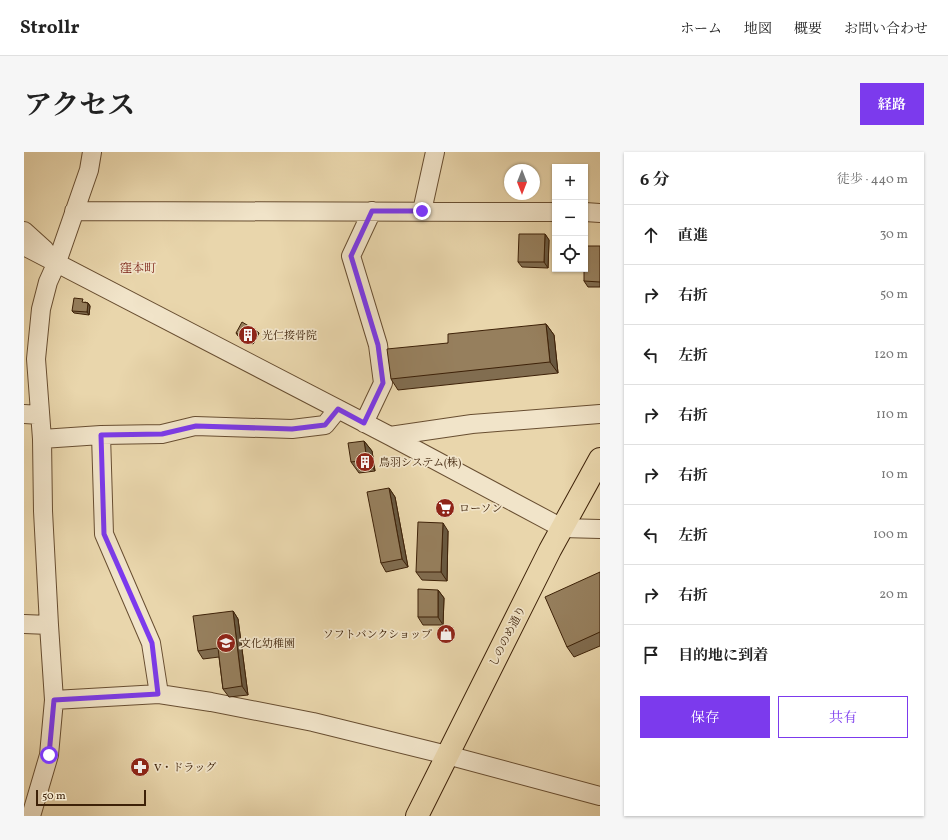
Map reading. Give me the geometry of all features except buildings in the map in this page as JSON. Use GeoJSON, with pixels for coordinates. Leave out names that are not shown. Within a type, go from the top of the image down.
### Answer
{"type":"FeatureCollection","features":[{"type":"Feature","properties":{"kind":"main road","name":"しののめ通り"},"geometry":{"type":"LineString","coordinates":[[417,816],[562,528],[600,459]]}},
{"type":"Feature","properties":{"kind":"street"},"geometry":{"type":"LineString","coordinates":[[31,816],[49,755],[54,700],[43,511],[42,439],[32,415],[36,359],[41,308],[48,282],[57,262],[89,170],[92,152]]}},
{"type":"Feature","properties":{"kind":"street"},"geometry":{"type":"LineString","coordinates":[[422,211],[435,152]]}},
{"type":"Feature","properties":{"kind":"street"},"geometry":{"type":"LineString","coordinates":[[74,211],[552,212]]}},
{"type":"Feature","properties":{"kind":"street"},"geometry":{"type":"LineString","coordinates":[[364,423],[383,383],[378,345],[351,256],[372,211]]}},
{"type":"Feature","properties":{"kind":"street"},"geometry":{"type":"LineString","coordinates":[[588,212],[600,213]]}},
{"type":"Feature","properties":{"kind":"street"},"geometry":{"type":"LineString","coordinates":[[24,231],[57,262]]}},
{"type":"Feature","properties":{"kind":"street"},"geometry":{"type":"LineString","coordinates":[[24,246],[390,436],[562,528],[600,529]]}},
{"type":"Feature","properties":{"kind":"street"},"geometry":{"type":"LineString","coordinates":[[24,256],[57,262]]}},
{"type":"Feature","properties":{"kind":"street"},"geometry":{"type":"LineString","coordinates":[[42,439],[101,435],[162,434],[196,426],[292,429],[325,425],[338,409]]}},
{"type":"Feature","properties":{"kind":"street"},"geometry":{"type":"LineString","coordinates":[[390,436],[472,424],[600,414]]}},
{"type":"Feature","properties":{"kind":"street"},"geometry":{"type":"LineString","coordinates":[[101,435],[104,534],[152,643],[158,694]]}},
{"type":"Feature","properties":{"kind":"street"},"geometry":{"type":"LineString","coordinates":[[24,624],[49,625]]}},
{"type":"Feature","properties":{"kind":"street"},"geometry":{"type":"LineString","coordinates":[[54,700],[158,694],[211,702],[313,722],[447,755],[600,796]]}},
{"type":"Feature","properties":{"kind":"place","name":"光仁接骨院"},"geometry":{"type":"Point","coordinates":[248,335]}},
{"type":"Feature","properties":{"kind":"place","name":"鳥羽システム(株)"},"geometry":{"type":"Point","coordinates":[365,462]}},
{"type":"Feature","properties":{"kind":"place","name":"ローソン"},"geometry":{"type":"Point","coordinates":[445,508]}},
{"type":"Feature","properties":{"kind":"place","name":"ソフトバンクショップ"},"geometry":{"type":"Point","coordinates":[446,634]}},
{"type":"Feature","properties":{"kind":"place","name":"文化幼稚園"},"geometry":{"type":"Point","coordinates":[226,643]}},
{"type":"Feature","properties":{"kind":"place","name":"V・ドラッグ"},"geometry":{"type":"Point","coordinates":[140,767]}},
{"type":"Feature","properties":{"kind":"district","name":"窪本町"},"geometry":{"type":"Point","coordinates":[138,268]}},
{"type":"Feature","properties":{"kind":"route"},"geometry":{"type":"LineString","coordinates":[[49,755],[54,700],[158,694],[152,643],[104,534],[101,435],[162,434],[196,426],[292,429],[325,425],[338,409],[364,423],[383,383],[378,345],[351,256],[372,211],[422,211]]}}]}
